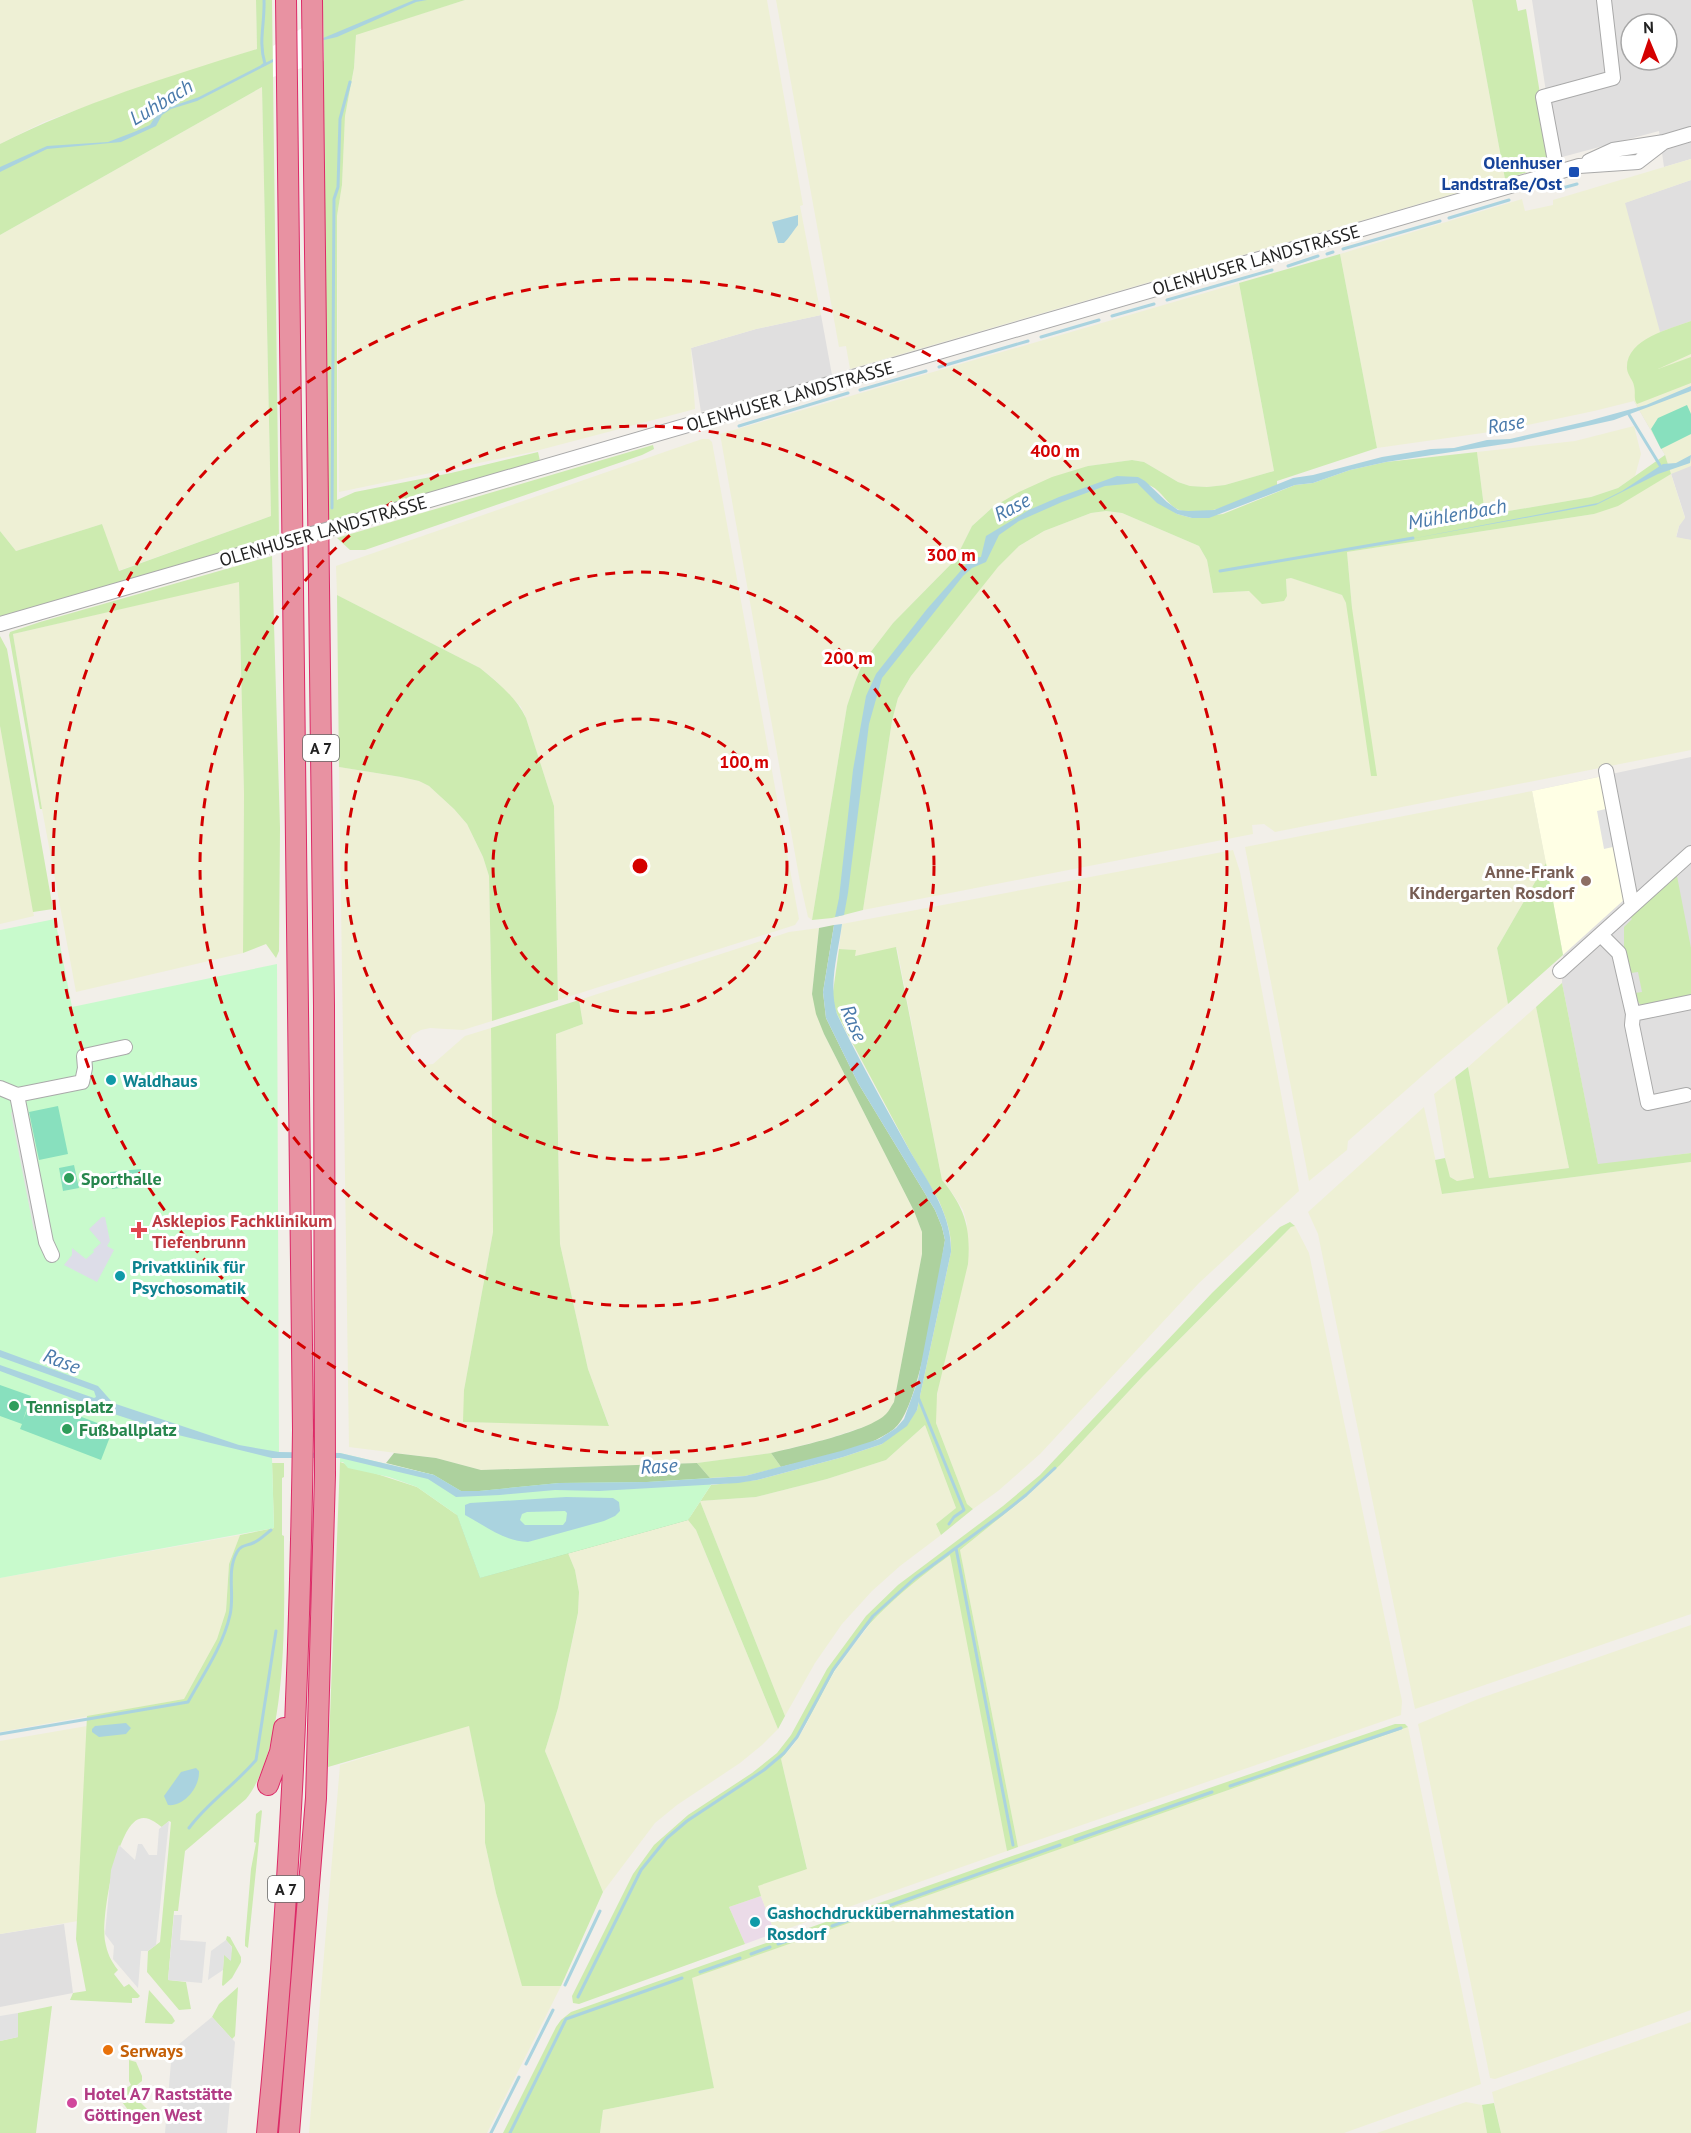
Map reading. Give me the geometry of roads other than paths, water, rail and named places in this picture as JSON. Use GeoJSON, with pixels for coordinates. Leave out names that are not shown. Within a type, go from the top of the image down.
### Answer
{"type":"FeatureCollection","features":[{"type":"Feature","properties":{"kind":"highway","name":"A 7"},"geometry":{"type":"LineString","coordinates":[[267,2133],[280,1989],[298,1645],[303,1430],[286,0]]}},
{"type":"Feature","properties":{"kind":"highway","name":"A 7"},"geometry":{"type":"LineString","coordinates":[[289,2133],[316,1798],[325,1475],[324,981],[312,0]]}},
{"type":"Feature","properties":{"kind":"highway"},"geometry":{"type":"LineString","coordinates":[[268,1785],[280,1752],[298,1645]]}},
{"type":"Feature","properties":{"kind":"street"},"geometry":{"type":"LineString","coordinates":[[1557,172],[1543,97],[1613,78],[1604,0]]}},
{"type":"Feature","properties":{"kind":"street","name":"OLENHUSER LANDSTRASSE"},"geometry":{"type":"LineString","coordinates":[[0,624],[1579,166],[1613,150],[1664,142],[1691,134]]}},
{"type":"Feature","properties":{"kind":"street"},"geometry":{"type":"LineString","coordinates":[[1606,771],[1632,906]]}},
{"type":"Feature","properties":{"kind":"street"},"geometry":{"type":"LineString","coordinates":[[1560,971],[1691,852]]}},
{"type":"Feature","properties":{"kind":"street"},"geometry":{"type":"LineString","coordinates":[[1600,935],[1619,953],[1633,1014],[1632,1025],[1648,1103],[1686,1095]]}},
{"type":"Feature","properties":{"kind":"street"},"geometry":{"type":"LineString","coordinates":[[1633,1014],[1691,1002]]}},
{"type":"Feature","properties":{"kind":"street"},"geometry":{"type":"LineString","coordinates":[[0,1088],[17,1095],[82,1082],[85,1068],[84,1056],[125,1047]]}},
{"type":"Feature","properties":{"kind":"street"},"geometry":{"type":"LineString","coordinates":[[17,1095],[46,1242],[52,1255]]}},
{"type":"Feature","properties":{"kind":"water"},"geometry":{"type":"Polygon","coordinates":[[[414,0],[427,0],[416,2],[337,37],[324,40],[273,62],[197,101],[171,109],[162,115],[156,126],[121,142],[47,149],[0,172],[0,167],[47,146],[108,142],[134,132],[150,125],[155,117],[170,107],[199,97],[273,59],[414,0]]]}},
{"type":"Feature","properties":{"kind":"water"},"geometry":{"type":"Polygon","coordinates":[[[798,215],[798,225],[784,243],[778,243],[772,222],[798,215]]]}},
{"type":"Feature","properties":{"kind":"water"},"geometry":{"type":"Polygon","coordinates":[[[1691,386],[1691,391],[1614,420],[1511,443],[1386,462],[1350,470],[1313,483],[1295,485],[1209,518],[1192,518],[1177,514],[1157,503],[1137,483],[1105,486],[1019,521],[999,535],[986,562],[972,568],[963,576],[882,678],[869,724],[844,915],[835,917],[853,770],[866,696],[876,674],[927,609],[972,558],[981,557],[986,536],[1029,510],[1117,476],[1138,477],[1178,510],[1214,510],[1293,478],[1382,457],[1431,449],[1454,448],[1487,440],[1510,439],[1588,421],[1646,405],[1691,386]]]}},
{"type":"Feature","properties":{"kind":"water"},"geometry":{"type":"Polygon","coordinates":[[[1691,455],[1690,463],[1658,474],[1596,505],[1410,539],[1598,503],[1622,491],[1663,464],[1676,463],[1691,455]]]}},
{"type":"Feature","properties":{"kind":"water"},"geometry":{"type":"Polygon","coordinates":[[[842,924],[833,992],[837,1014],[879,1096],[936,1196],[950,1237],[951,1252],[917,1410],[907,1426],[882,1444],[843,1457],[738,1483],[599,1491],[555,1490],[456,1497],[428,1479],[340,1458],[272,1458],[178,1435],[117,1415],[0,1371],[0,1365],[96,1397],[94,1391],[0,1357],[0,1350],[98,1386],[113,1403],[239,1445],[279,1452],[340,1453],[434,1475],[461,1491],[559,1483],[647,1482],[745,1476],[879,1439],[896,1428],[904,1419],[918,1380],[945,1240],[935,1210],[858,1083],[826,1018],[823,992],[834,925],[842,924]]]}},
{"type":"Feature","properties":{"kind":"water"},"geometry":{"type":"Polygon","coordinates":[[[566,1497],[613,1498],[619,1502],[620,1511],[604,1521],[528,1542],[503,1536],[465,1515],[465,1505],[566,1497]],[[565,1511],[527,1512],[522,1514],[520,1520],[525,1525],[563,1525],[567,1513],[565,1511]]]}},
{"type":"Feature","properties":{"kind":"water"},"geometry":{"type":"Polygon","coordinates":[[[126,1723],[131,1728],[126,1734],[99,1737],[92,1732],[95,1726],[126,1723]]]}},
{"type":"Feature","properties":{"kind":"water"},"geometry":{"type":"Polygon","coordinates":[[[196,1768],[199,1771],[199,1777],[190,1795],[180,1803],[168,1805],[164,1796],[181,1772],[196,1768]]]}},
{"type":"Feature","properties":{"kind":"waterway"},"geometry":{"type":"LineString","coordinates":[[263,65],[265,64],[262,40],[264,0]]}},
{"type":"Feature","properties":{"kind":"waterway"},"geometry":{"type":"LineString","coordinates":[[332,508],[334,199],[338,187],[340,119],[350,82]]}},
{"type":"Feature","properties":{"kind":"waterway"},"geometry":{"type":"LineString","coordinates":[[1555,190],[1577,184]]}},
{"type":"Feature","properties":{"kind":"waterway"},"geometry":{"type":"LineString","coordinates":[[1449,218],[1509,200]]}},
{"type":"Feature","properties":{"kind":"waterway"},"geometry":{"type":"LineString","coordinates":[[1343,249],[1440,221]]}},
{"type":"Feature","properties":{"kind":"waterway"},"geometry":{"type":"LineString","coordinates":[[1327,254],[1333,252]]}},
{"type":"Feature","properties":{"kind":"waterway"},"geometry":{"type":"LineString","coordinates":[[1288,266],[1318,256]]}},
{"type":"Feature","properties":{"kind":"waterway"},"geometry":{"type":"LineString","coordinates":[[1167,300],[1272,270]]}},
{"type":"Feature","properties":{"kind":"waterway"},"geometry":{"type":"LineString","coordinates":[[1112,316],[1154,304]]}},
{"type":"Feature","properties":{"kind":"waterway"},"geometry":{"type":"LineString","coordinates":[[1041,337],[1099,320]]}},
{"type":"Feature","properties":{"kind":"waterway"},"geometry":{"type":"LineString","coordinates":[[939,367],[1028,341]]}},
{"type":"Feature","properties":{"kind":"waterway"},"geometry":{"type":"LineString","coordinates":[[860,390],[926,371]]}},
{"type":"Feature","properties":{"kind":"waterway"},"geometry":{"type":"LineString","coordinates":[[739,426],[848,393]]}},
{"type":"Feature","properties":{"kind":"waterway"},"geometry":{"type":"LineString","coordinates":[[1628,413],[1661,467]]}},
{"type":"Feature","properties":{"kind":"waterway","name":"Mühlenbach"},"geometry":{"type":"LineString","coordinates":[[1220,571],[1413,538]]}},
{"type":"Feature","properties":{"kind":"waterway"},"geometry":{"type":"LineString","coordinates":[[918,1397],[964,1510],[949,1524]]}},
{"type":"Feature","properties":{"kind":"waterway"},"geometry":{"type":"LineString","coordinates":[[578,1997],[641,1870],[667,1838],[687,1821],[764,1770],[784,1753],[797,1737],[833,1670],[873,1616],[915,1578],[1002,1514],[1055,1468]]}},
{"type":"Feature","properties":{"kind":"waterway"},"geometry":{"type":"LineString","coordinates":[[0,1734],[188,1702],[212,1660],[227,1627],[231,1607],[232,1567],[237,1552],[242,1547],[258,1541],[271,1530]]}},
{"type":"Feature","properties":{"kind":"waterway"},"geometry":{"type":"LineString","coordinates":[[956,1548],[1013,1845]]}},
{"type":"Feature","properties":{"kind":"waterway"},"geometry":{"type":"LineString","coordinates":[[189,1828],[256,1760],[276,1631]]}},
{"type":"Feature","properties":{"kind":"waterway"},"geometry":{"type":"LineString","coordinates":[[1230,1786],[1401,1728]]}},
{"type":"Feature","properties":{"kind":"waterway"},"geometry":{"type":"LineString","coordinates":[[1075,1840],[1212,1792]]}},
{"type":"Feature","properties":{"kind":"waterway"},"geometry":{"type":"LineString","coordinates":[[832,1926],[1060,1845]]}},
{"type":"Feature","properties":{"kind":"waterway"},"geometry":{"type":"LineString","coordinates":[[565,1985],[600,1911]]}},
{"type":"Feature","properties":{"kind":"waterway"},"geometry":{"type":"LineString","coordinates":[[778,1944],[793,1939]]}},
{"type":"Feature","properties":{"kind":"waterway"},"geometry":{"type":"LineString","coordinates":[[751,1954],[770,1947]]}},
{"type":"Feature","properties":{"kind":"waterway"},"geometry":{"type":"LineString","coordinates":[[700,1972],[740,1958]]}},
{"type":"Feature","properties":{"kind":"waterway"},"geometry":{"type":"LineString","coordinates":[[510,2133],[566,2019],[682,1978]]}},
{"type":"Feature","properties":{"kind":"waterway"},"geometry":{"type":"LineString","coordinates":[[526,2064],[553,2010]]}},
{"type":"Feature","properties":{"kind":"waterway"},"geometry":{"type":"LineString","coordinates":[[491,2133],[519,2077]]}},
{"type":"Feature","properties":{"kind":"place","name":"Olenhuser Landstraße/Ost"},"geometry":{"type":"Point","coordinates":[1574,172]}},
{"type":"Feature","properties":{"kind":"place","name":"Anne-Frank Kindergarten Rosdorf"},"geometry":{"type":"Point","coordinates":[1586,881]}},
{"type":"Feature","properties":{"kind":"place","name":"Waldhaus"},"geometry":{"type":"Point","coordinates":[111,1080]}},
{"type":"Feature","properties":{"kind":"place","name":"Sporthalle"},"geometry":{"type":"Point","coordinates":[69,1178]}},
{"type":"Feature","properties":{"kind":"place","name":"Asklepios Fachklinikum Tiefenbrunn"},"geometry":{"type":"Point","coordinates":[139,1230]}},
{"type":"Feature","properties":{"kind":"place","name":"Privatklinik für Psychosomatik"},"geometry":{"type":"Point","coordinates":[120,1276]}},
{"type":"Feature","properties":{"kind":"place","name":"Tennisplatz"},"geometry":{"type":"Point","coordinates":[14,1406]}},
{"type":"Feature","properties":{"kind":"place","name":"Fußballplatz"},"geometry":{"type":"Point","coordinates":[67,1429]}},
{"type":"Feature","properties":{"kind":"place","name":"Gashochdruckübernahmestation Rosdorf"},"geometry":{"type":"Point","coordinates":[755,1922]}},
{"type":"Feature","properties":{"kind":"place","name":"Serways"},"geometry":{"type":"Point","coordinates":[108,2050]}},
{"type":"Feature","properties":{"kind":"place","name":"Hotel A7 Raststätte Göttingen West"},"geometry":{"type":"Point","coordinates":[72,2103]}},
{"type":"Feature","properties":{"kind":"water label","name":"Luhbach"},"geometry":{"type":"Point","coordinates":[161,102]}},
{"type":"Feature","properties":{"kind":"water label","name":"Rase"},"geometry":{"type":"Point","coordinates":[1506,424]}},
{"type":"Feature","properties":{"kind":"water label","name":"Rase"},"geometry":{"type":"Point","coordinates":[1012,507]}},
{"type":"Feature","properties":{"kind":"water label","name":"Rase"},"geometry":{"type":"Point","coordinates":[854,1023]}},
{"type":"Feature","properties":{"kind":"water label","name":"Rase"},"geometry":{"type":"Point","coordinates":[62,1361]}},
{"type":"Feature","properties":{"kind":"water label","name":"Rase"},"geometry":{"type":"Point","coordinates":[659,1466]}}]}
